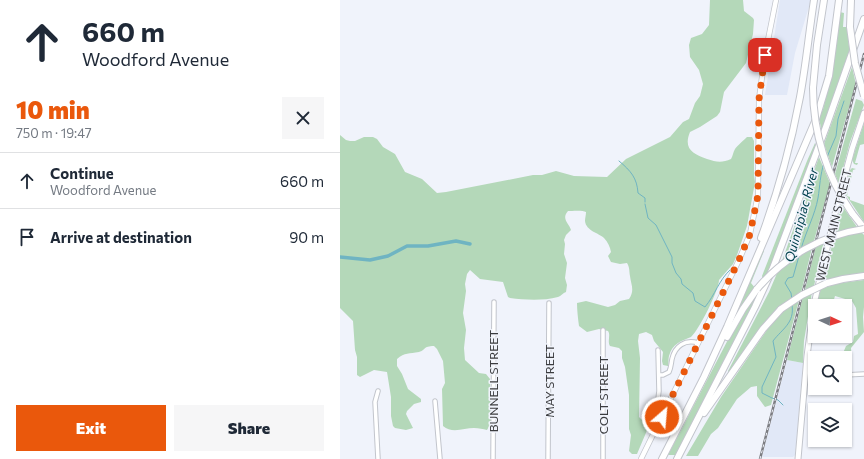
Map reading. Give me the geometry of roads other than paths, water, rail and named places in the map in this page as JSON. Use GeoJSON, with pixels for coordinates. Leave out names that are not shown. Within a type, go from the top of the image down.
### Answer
{"type":"FeatureCollection","features":[{"type":"Feature","properties":{"kind":"highway"},"geometry":{"type":"LineString","coordinates":[[741,294],[772,206],[789,148],[801,93],[814,0]]}},
{"type":"Feature","properties":{"kind":"highway"},"geometry":{"type":"LineString","coordinates":[[688,407],[699,391],[738,317],[757,289],[778,268],[803,250],[836,235],[864,228],[852,213],[835,182],[821,148],[815,118],[813,88],[821,0]]}},
{"type":"Feature","properties":{"kind":"highway"},"geometry":{"type":"LineString","coordinates":[[818,37],[824,0]]}},
{"type":"Feature","properties":{"kind":"highway"},"geometry":{"type":"LineString","coordinates":[[663,457],[716,352],[820,106],[830,70],[839,0]]}},
{"type":"Feature","properties":{"kind":"highway"},"geometry":{"type":"LineString","coordinates":[[851,0],[850,27],[854,58],[864,96]]}},
{"type":"Feature","properties":{"kind":"highway"},"geometry":{"type":"LineString","coordinates":[[678,457],[760,298],[776,261],[864,20]]}},
{"type":"Feature","properties":{"kind":"highway"},"geometry":{"type":"LineString","coordinates":[[687,440],[763,328],[781,309],[802,295],[827,283],[864,276]]}},
{"type":"Feature","properties":{"kind":"main road","name":"WEST MAIN STREET"},"geometry":{"type":"LineString","coordinates":[[798,459],[811,323],[818,284],[838,201],[856,134],[864,112]]}},
{"type":"Feature","properties":{"kind":"street"},"geometry":{"type":"LineString","coordinates":[[641,459],[739,260],[753,221],[758,182],[759,99],[765,55],[776,0]]}},
{"type":"Feature","properties":{"kind":"street","name":"BUNNELL STREET"},"geometry":{"type":"LineString","coordinates":[[493,459],[494,302]]}},
{"type":"Feature","properties":{"kind":"street","name":"MAY STREET"},"geometry":{"type":"LineString","coordinates":[[548,459],[549,303]]}},
{"type":"Feature","properties":{"kind":"street","name":"COLT STREET"},"geometry":{"type":"LineString","coordinates":[[603,330],[603,459]]}},
{"type":"Feature","properties":{"kind":"street"},"geometry":{"type":"LineString","coordinates":[[659,375],[669,372],[673,354],[680,346],[686,342],[698,343]]}},
{"type":"Feature","properties":{"kind":"street"},"geometry":{"type":"LineString","coordinates":[[657,407],[659,375],[658,350]]}},
{"type":"Feature","properties":{"kind":"street"},"geometry":{"type":"LineString","coordinates":[[852,375],[864,374]]}},
{"type":"Feature","properties":{"kind":"street"},"geometry":{"type":"LineString","coordinates":[[378,391],[375,402],[378,459]]}},
{"type":"Feature","properties":{"kind":"street"},"geometry":{"type":"LineString","coordinates":[[435,401],[440,459]]}},
{"type":"Feature","properties":{"kind":"waterway","name":"Quinnipiac River"},"geometry":{"type":"LineString","coordinates":[[827,157],[836,136],[838,119],[844,101]]}},
{"type":"Feature","properties":{"kind":"waterway"},"geometry":{"type":"LineString","coordinates":[[619,161],[633,175],[638,193],[645,198],[645,202]]}},
{"type":"Feature","properties":{"kind":"waterway","name":"Quinnipiac River"},"geometry":{"type":"LineString","coordinates":[[801,249],[817,204],[824,163]]}},
{"type":"Feature","properties":{"kind":"waterway"},"geometry":{"type":"LineString","coordinates":[[645,204],[648,218],[656,225],[672,257],[672,263],[676,273],[681,279],[682,284],[693,293],[695,301],[705,307],[712,298],[723,278],[730,270]]}},
{"type":"Feature","properties":{"kind":"waterway"},"geometry":{"type":"LineString","coordinates":[[340,257],[370,260],[388,256],[407,246],[428,246],[456,241],[470,244]]}},
{"type":"Feature","properties":{"kind":"waterway","name":"Quinnipiac River"},"geometry":{"type":"LineString","coordinates":[[792,300],[791,293],[785,283],[788,278],[793,277],[799,256]]}},
{"type":"Feature","properties":{"kind":"waterway","name":"Quinnipiac River"},"geometry":{"type":"LineString","coordinates":[[783,405],[778,400],[762,393],[762,387],[776,357],[773,341],[790,321],[792,317],[792,305]]}},
{"type":"Feature","properties":{"kind":"railway"},"geometry":{"type":"LineString","coordinates":[[760,459],[864,54]]}}]}
